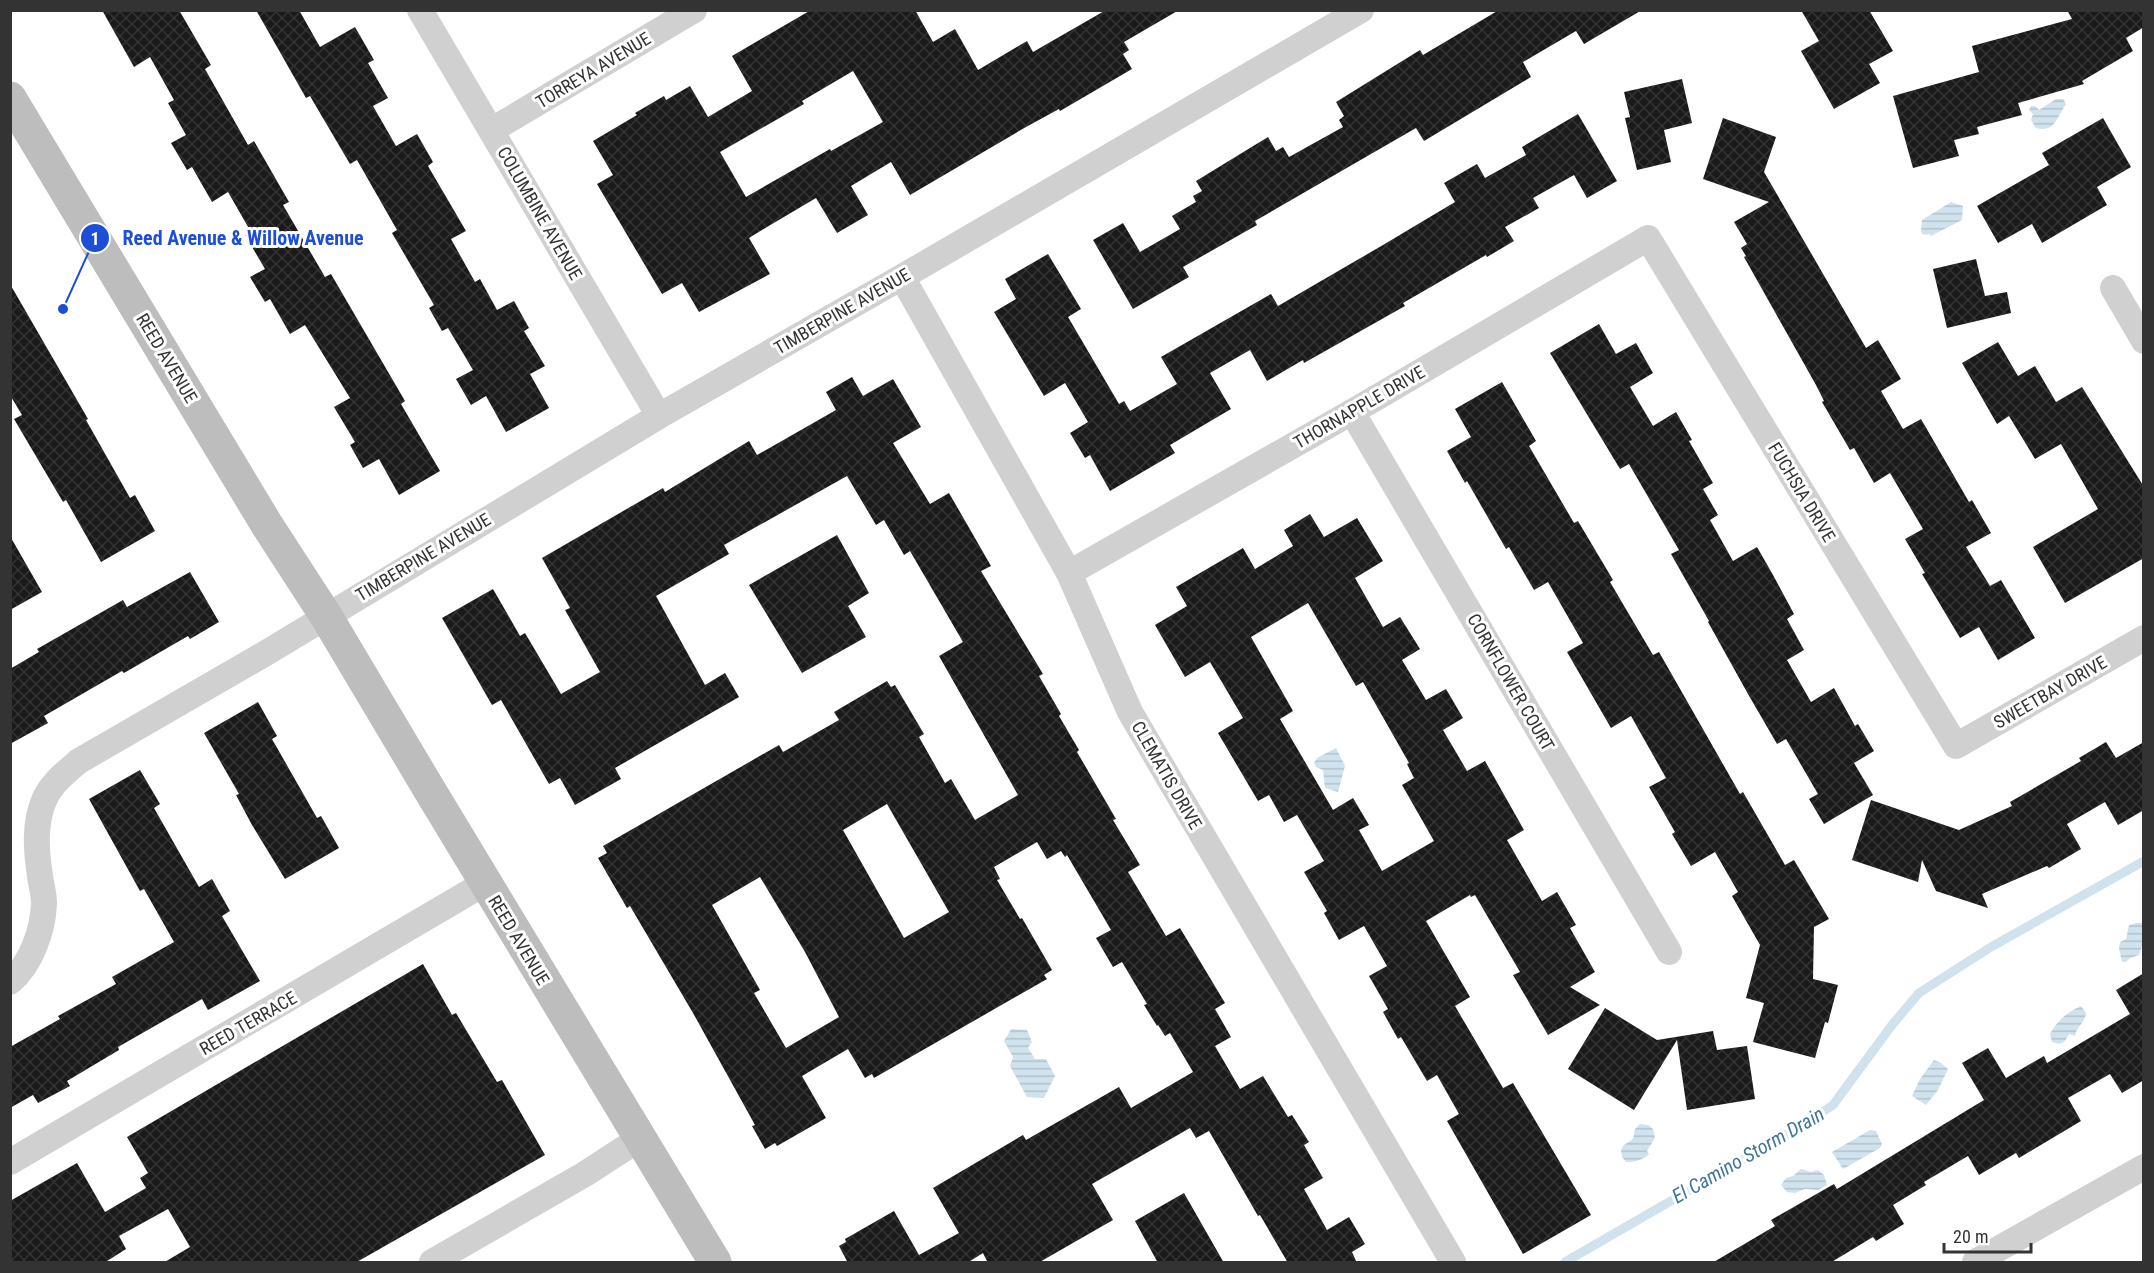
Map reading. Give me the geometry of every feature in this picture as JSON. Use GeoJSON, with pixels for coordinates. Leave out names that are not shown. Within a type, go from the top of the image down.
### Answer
{"type":"FeatureCollection","features":[{"type":"Feature","properties":{"kind":"main road","name":"REED AVENUE"},"geometry":{"type":"LineString","coordinates":[[10,98],[19,130],[326,616],[715,1263]]}},
{"type":"Feature","properties":{"kind":"street","name":"COLUMBINE AVENUE"},"geometry":{"type":"LineString","coordinates":[[420,10],[659,416]]}},
{"type":"Feature","properties":{"kind":"street","name":"TORREYA AVENUE"},"geometry":{"type":"LineString","coordinates":[[492,130],[694,10]]}},
{"type":"Feature","properties":{"kind":"street","name":"TIMBERPINE AVENUE"},"geometry":{"type":"LineString","coordinates":[[326,616],[659,416],[1361,10]]}},
{"type":"Feature","properties":{"kind":"street","name":"THORNAPPLE DRIVE"},"geometry":{"type":"LineString","coordinates":[[1069,573],[1352,412],[1648,238]]}},
{"type":"Feature","properties":{"kind":"street","name":"FUCHSIA DRIVE"},"geometry":{"type":"LineString","coordinates":[[1648,238],[1956,746]]}},
{"type":"Feature","properties":{"kind":"street","name":"CLEMATIS DRIVE"},"geometry":{"type":"LineString","coordinates":[[902,277],[1069,573],[1130,712],[1453,1263]]}},
{"type":"Feature","properties":{"kind":"street"},"geometry":{"type":"LineString","coordinates":[[2113,288],[2144,341]]}},
{"type":"Feature","properties":{"kind":"street","name":"CORNFLOWER COURT"},"geometry":{"type":"LineString","coordinates":[[1352,412],[1670,952]]}},
{"type":"Feature","properties":{"kind":"street"},"geometry":{"type":"LineString","coordinates":[[10,982],[21,973],[37,941],[44,903],[37,843],[39,817],[46,797],[59,778],[79,761],[326,616]]}},
{"type":"Feature","properties":{"kind":"street","name":"SWEETBAY DRIVE"},"geometry":{"type":"LineString","coordinates":[[1956,746],[2144,638]]}},
{"type":"Feature","properties":{"kind":"street","name":"REED TERRACE"},"geometry":{"type":"LineString","coordinates":[[10,1162],[485,883]]}},
{"type":"Feature","properties":{"kind":"street"},"geometry":{"type":"LineString","coordinates":[[432,1263],[585,1174],[639,1139]]}},
{"type":"Feature","properties":{"kind":"street"},"geometry":{"type":"LineString","coordinates":[[1975,1263],[2144,1167]]}},
{"type":"Feature","properties":{"kind":"water"},"geometry":{"type":"Polygon","coordinates":[[[2056,99],[2063,99],[2066,104],[2055,123],[2047,128],[2036,128],[2031,120],[2033,114],[2029,110],[2031,106],[2039,110],[2056,99]]]}},
{"type":"Feature","properties":{"kind":"water"},"geometry":{"type":"Polygon","coordinates":[[[1951,202],[1963,206],[1962,220],[1931,236],[1930,234],[1923,235],[1922,220],[1951,202]]]}},
{"type":"Feature","properties":{"kind":"water"},"geometry":{"type":"Polygon","coordinates":[[[1336,748],[1345,766],[1338,792],[1325,788],[1323,770],[1316,767],[1314,763],[1317,758],[1336,748]]]}},
{"type":"Feature","properties":{"kind":"water"},"geometry":{"type":"Polygon","coordinates":[[[2143,923],[2143,943],[2139,955],[2122,962],[2120,942],[2126,939],[2129,925],[2143,923]]]}},
{"type":"Feature","properties":{"kind":"water"},"geometry":{"type":"Polygon","coordinates":[[[2081,1006],[2086,1013],[2075,1036],[2069,1034],[2060,1044],[2052,1042],[2050,1034],[2059,1021],[2081,1006]]]}},
{"type":"Feature","properties":{"kind":"water"},"geometry":{"type":"Polygon","coordinates":[[[1011,1029],[1027,1030],[1032,1042],[1028,1048],[1035,1059],[1046,1059],[1055,1076],[1044,1098],[1027,1097],[1010,1066],[1013,1057],[1004,1041],[1011,1029]]]}},
{"type":"Feature","properties":{"kind":"water"},"geometry":{"type":"Polygon","coordinates":[[[1934,1060],[1948,1069],[1938,1090],[1926,1105],[1912,1096],[1920,1079],[1934,1060]]]}},
{"type":"Feature","properties":{"kind":"water"},"geometry":{"type":"Polygon","coordinates":[[[1640,1124],[1648,1125],[1653,1129],[1655,1138],[1647,1151],[1649,1154],[1647,1156],[1626,1162],[1621,1150],[1633,1139],[1635,1129],[1640,1124]]]}},
{"type":"Feature","properties":{"kind":"water"},"geometry":{"type":"Polygon","coordinates":[[[1870,1130],[1876,1131],[1882,1144],[1880,1148],[1843,1169],[1832,1152],[1870,1130]]]}},
{"type":"Feature","properties":{"kind":"water"},"geometry":{"type":"Polygon","coordinates":[[[1801,1169],[1811,1172],[1818,1170],[1824,1175],[1827,1185],[1818,1190],[1805,1189],[1795,1193],[1787,1192],[1781,1185],[1786,1178],[1793,1176],[1801,1169]]]}},
{"type":"Feature","properties":{"kind":"building"},"geometry":{"type":"Polygon","coordinates":[[[102,10],[179,10],[211,65],[205,69],[248,145],[254,141],[289,202],[283,205],[325,277],[331,274],[405,401],[401,404],[440,471],[399,495],[379,459],[363,468],[350,445],[355,442],[334,407],[350,398],[305,325],[290,334],[270,299],[265,302],[250,277],[265,269],[245,235],[251,232],[228,192],[212,202],[192,167],[187,170],[171,143],[186,135],[168,103],[174,100],[150,57],[134,67],[102,10]]]}},
{"type":"Feature","properties":{"kind":"building"},"geometry":{"type":"Polygon","coordinates":[[[256,10],[299,10],[320,47],[355,27],[374,60],[368,63],[388,98],[373,106],[396,146],[417,134],[433,162],[428,166],[466,231],[451,239],[475,282],[480,279],[497,310],[514,301],[529,328],[524,331],[545,366],[530,374],[549,408],[506,432],[486,396],[471,405],[456,379],[473,370],[448,328],[442,331],[429,308],[434,305],[392,233],[397,230],[357,160],[350,164],[310,96],[306,98],[256,10]]]}},
{"type":"Feature","properties":{"kind":"building"},"geometry":{"type":"Polygon","coordinates":[[[811,10],[915,10],[933,42],[955,29],[978,70],[1027,41],[1033,52],[1106,10],[1179,10],[1124,42],[1129,50],[1123,54],[1132,69],[1060,111],[1059,109],[1026,127],[910,195],[891,162],[851,186],[868,215],[837,233],[816,198],[749,238],[770,274],[699,312],[682,283],[662,294],[597,184],[613,175],[593,141],[664,96],[666,100],[690,86],[708,117],[752,91],[732,56],[811,10]],[[853,71],[802,101],[804,104],[720,152],[746,197],[883,122],[853,71]]]}},
{"type":"Feature","properties":{"kind":"building"},"geometry":{"type":"Polygon","coordinates":[[[1499,10],[1642,10],[1584,44],[1576,31],[1523,62],[1531,77],[1424,141],[1416,128],[1255,221],[1257,225],[1183,267],[1189,277],[1133,309],[1093,240],[1123,223],[1140,252],[1180,229],[1172,216],[1196,202],[1193,196],[1202,191],[1196,181],[1268,137],[1276,151],[1283,147],[1289,157],[1343,127],[1339,120],[1344,116],[1336,102],[1420,50],[1423,55],[1499,10]]]}},
{"type":"Feature","properties":{"kind":"building"},"geometry":{"type":"Polygon","coordinates":[[[1801,10],[1869,10],[1893,51],[1869,64],[1880,83],[1834,109],[1801,51],[1819,41],[1801,10]]]}},
{"type":"Feature","properties":{"kind":"building"},"geometry":{"type":"Polygon","coordinates":[[[2067,10],[2144,10],[2144,27],[2126,38],[2133,51],[2082,81],[2084,84],[2018,103],[2022,115],[1977,127],[1979,134],[1954,140],[1959,156],[1913,168],[1893,96],[1979,72],[1972,46],[2072,19],[2067,10]]]}},
{"type":"Feature","properties":{"kind":"building"},"geometry":{"type":"Polygon","coordinates":[[[1682,79],[1692,123],[1664,130],[1671,162],[1637,170],[1625,118],[1630,117],[1624,92],[1682,79]]]}},
{"type":"Feature","properties":{"kind":"building"},"geometry":{"type":"Polygon","coordinates":[[[1578,114],[1617,181],[1587,198],[1574,175],[1533,198],[1539,208],[1505,227],[1514,241],[1403,303],[1405,306],[1304,363],[1303,360],[1267,381],[1250,350],[1210,373],[1231,409],[1170,445],[1175,453],[1110,491],[1090,455],[1085,458],[1070,433],[1088,422],[1065,383],[1044,396],[994,312],[1016,299],[1005,279],[1048,254],[1081,309],[1068,317],[1119,404],[1124,401],[1130,411],[1177,384],[1161,357],[1271,294],[1278,306],[1383,245],[1455,202],[1444,183],[1477,164],[1485,178],[1526,155],[1522,147],[1578,114]]]}},
{"type":"Feature","properties":{"kind":"building"},"geometry":{"type":"Polygon","coordinates":[[[1723,118],[1776,137],[1764,172],[1866,348],[1878,340],[1901,379],[1881,391],[1903,429],[1921,419],[1969,502],[1972,500],[1991,533],[1966,547],[1990,586],[2001,580],[2035,638],[1998,660],[1979,627],[1960,638],[1922,574],[1925,573],[1905,539],[1923,529],[1890,473],[1874,483],[1854,448],[1850,450],[1744,257],[1746,256],[1741,248],[1747,244],[1734,222],[1769,202],[1703,179],[1723,118]]]}},
{"type":"Feature","properties":{"kind":"building"},"geometry":{"type":"Polygon","coordinates":[[[2103,118],[2131,167],[2097,187],[2107,205],[2042,243],[2032,224],[1998,243],[1977,206],[2049,165],[2042,153],[2103,118]]]}},
{"type":"Feature","properties":{"kind":"building"},"geometry":{"type":"Polygon","coordinates":[[[1976,259],[1985,296],[2007,292],[2011,313],[1947,328],[1933,269],[1976,259]]]}},
{"type":"Feature","properties":{"kind":"building"},"geometry":{"type":"Polygon","coordinates":[[[10,284],[88,419],[86,420],[130,498],[135,495],[155,531],[101,562],[66,500],[63,502],[14,419],[22,415],[10,395],[10,284]]]}},
{"type":"Feature","properties":{"kind":"building"},"geometry":{"type":"Polygon","coordinates":[[[1599,324],[1616,354],[1636,343],[1653,373],[1630,387],[1653,426],[1676,412],[1692,440],[1689,441],[1713,483],[1703,489],[1718,515],[1710,520],[1733,561],[1757,547],[1773,575],[1794,614],[1787,619],[1804,650],[1787,660],[1811,702],[1834,688],[1855,726],[1858,724],[1874,751],[1854,763],[1873,795],[1824,824],[1809,799],[1818,794],[1786,739],[1777,744],[1748,694],[1671,554],[1679,550],[1629,464],[1620,469],[1550,353],[1599,324]]]}},
{"type":"Feature","properties":{"kind":"building"},"geometry":{"type":"Polygon","coordinates":[[[1998,342],[2018,376],[2035,366],[2056,402],[2082,387],[2144,487],[2144,558],[2065,603],[2033,547],[2098,509],[2061,444],[2035,459],[2009,416],[1997,424],[1962,363],[1998,342]]]}},
{"type":"Feature","properties":{"kind":"building"},"geometry":{"type":"Polygon","coordinates":[[[852,377],[863,396],[893,379],[921,427],[893,443],[930,504],[949,493],[991,566],[981,571],[1043,674],[1039,676],[1079,750],[1077,752],[1140,865],[1128,872],[1166,936],[1180,928],[1225,1003],[1215,1009],[1231,1037],[1215,1046],[1240,1089],[1263,1076],[1288,1117],[1292,1115],[1309,1142],[1304,1145],[1323,1178],[1304,1189],[1327,1230],[1349,1217],[1365,1244],[1352,1252],[1357,1263],[1288,1263],[1209,1131],[1196,1138],[1190,1128],[1092,1184],[1113,1220],[1038,1263],[988,1263],[983,1253],[967,1263],[848,1263],[839,1246],[846,1242],[845,1239],[894,1211],[919,1255],[959,1233],[933,1188],[1023,1135],[1026,1140],[1119,1087],[1131,1108],[1193,1072],[1170,1033],[1165,1036],[1157,1026],[1122,962],[1113,967],[1096,938],[1111,930],[1067,855],[1065,857],[1061,851],[1047,859],[1037,842],[994,867],[1000,879],[997,880],[1052,970],[1044,975],[1047,979],[874,1078],[872,1074],[865,1078],[848,1049],[802,1076],[826,1118],[777,1146],[775,1143],[765,1149],[752,1126],[755,1125],[693,1013],[630,906],[627,908],[598,858],[607,853],[603,846],[779,745],[783,752],[839,720],[834,712],[887,681],[891,687],[895,685],[924,734],[919,737],[945,783],[951,779],[975,820],[1018,795],[939,656],[963,642],[910,551],[904,555],[884,520],[876,525],[847,476],[724,545],[729,554],[656,596],[705,685],[725,673],[739,697],[615,768],[621,779],[575,805],[560,778],[549,784],[501,700],[492,705],[442,618],[493,589],[520,636],[525,633],[561,694],[600,672],[565,610],[570,608],[542,558],[663,488],[665,492],[749,441],[757,455],[836,410],[826,392],[852,377]],[[887,804],[843,830],[904,938],[949,912],[887,804]],[[760,877],[712,905],[760,990],[754,993],[786,1048],[839,1017],[805,952],[760,877]]]}},
{"type":"Feature","properties":{"kind":"building"},"geometry":{"type":"Polygon","coordinates":[[[1502,382],[1536,441],[1529,446],[1574,523],[1578,521],[1613,580],[1610,582],[1653,655],[1659,652],[1740,794],[1743,792],[1785,865],[1794,860],[1829,919],[1814,927],[1813,979],[1838,985],[1828,1023],[1825,1022],[1815,1058],[1753,1042],[1764,1003],[1746,998],[1760,945],[1732,896],[1738,892],[1715,852],[1691,866],[1672,834],[1675,832],[1649,787],[1666,778],[1631,716],[1611,728],[1567,652],[1583,643],[1548,582],[1534,590],[1509,547],[1506,549],[1447,451],[1471,437],[1455,409],[1502,382]]]}},
{"type":"Feature","properties":{"kind":"building"},"geometry":{"type":"Polygon","coordinates":[[[1310,514],[1324,537],[1357,518],[1383,561],[1355,578],[1383,627],[1400,617],[1420,649],[1402,660],[1426,700],[1446,689],[1463,718],[1443,730],[1467,771],[1485,761],[1524,830],[1507,840],[1542,901],[1557,892],[1576,925],[1570,928],[1595,972],[1570,987],[1600,1005],[1548,1035],[1513,975],[1520,972],[1475,895],[1471,897],[1470,895],[1426,921],[1470,997],[1455,1006],[1503,1088],[1513,1083],[1591,1215],[1523,1254],[1447,1121],[1459,1114],[1437,1075],[1427,1081],[1401,1037],[1398,1039],[1383,1012],[1388,1009],[1369,976],[1387,966],[1364,926],[1339,940],[1324,913],[1327,911],[1304,872],[1324,861],[1297,815],[1284,822],[1269,795],[1258,801],[1218,733],[1243,718],[1210,662],[1185,677],[1155,625],[1187,606],[1176,587],[1243,548],[1255,569],[1293,546],[1284,530],[1310,514]],[[1308,603],[1251,637],[1293,711],[1280,719],[1333,810],[1353,798],[1369,825],[1359,830],[1382,871],[1434,841],[1402,785],[1414,778],[1407,764],[1409,763],[1363,682],[1356,686],[1308,603]]]}},
{"type":"Feature","properties":{"kind":"building"},"geometry":{"type":"Polygon","coordinates":[[[837,535],[869,593],[848,606],[866,637],[802,673],[749,585],[837,535]]]}},
{"type":"Feature","properties":{"kind":"building"},"geometry":{"type":"Polygon","coordinates":[[[10,536],[42,592],[10,610],[10,536]]]}},
{"type":"Feature","properties":{"kind":"building"},"geometry":{"type":"Polygon","coordinates":[[[190,572],[219,622],[190,639],[188,636],[124,673],[122,671],[44,716],[48,723],[10,744],[10,669],[39,652],[37,649],[123,600],[127,607],[190,572]]]}},
{"type":"Feature","properties":{"kind":"building"},"geometry":{"type":"Polygon","coordinates":[[[258,702],[277,736],[272,739],[317,818],[321,816],[339,848],[285,879],[252,825],[236,795],[239,794],[204,733],[258,702]]]}},
{"type":"Feature","properties":{"kind":"building"},"geometry":{"type":"Polygon","coordinates":[[[2106,742],[2116,758],[2144,742],[2144,810],[2118,825],[2105,802],[2067,824],[2081,849],[2049,868],[2047,866],[1982,894],[1988,908],[1936,891],[1922,860],[1918,882],[1852,860],[1871,800],[1959,830],[2012,806],[2010,802],[2081,761],[2079,758],[2106,742]]]}},
{"type":"Feature","properties":{"kind":"building"},"geometry":{"type":"Polygon","coordinates":[[[140,770],[160,804],[154,808],[199,887],[212,879],[230,911],[222,916],[260,981],[208,1010],[202,999],[118,1047],[119,1050],[67,1081],[70,1086],[38,1103],[33,1095],[10,1108],[10,1047],[60,1019],[58,1016],[116,984],[112,977],[174,942],[144,889],[140,891],[89,799],[140,770]]]}},
{"type":"Feature","properties":{"kind":"building"},"geometry":{"type":"Polygon","coordinates":[[[423,964],[452,1015],[456,1013],[497,1082],[502,1080],[545,1155],[355,1263],[163,1263],[190,1247],[168,1209],[119,1236],[126,1249],[104,1263],[10,1263],[10,1201],[77,1163],[105,1212],[146,1188],[140,1178],[148,1173],[127,1137],[423,964]]]}},
{"type":"Feature","properties":{"kind":"building"},"geometry":{"type":"Polygon","coordinates":[[[2144,973],[2144,1080],[2122,1093],[2110,1074],[2068,1098],[2081,1121],[2019,1158],[2016,1153],[1979,1175],[1968,1156],[1924,1182],[1926,1185],[1893,1205],[1904,1224],[1876,1241],[1873,1237],[1830,1263],[1712,1263],[1775,1226],[1771,1220],[1834,1184],[1837,1189],[1984,1100],[1962,1063],[1988,1048],[2006,1078],[2044,1056],[2047,1063],[2130,1014],[2116,990],[2144,973]]]}},
{"type":"Feature","properties":{"kind":"building"},"geometry":{"type":"Polygon","coordinates":[[[1605,1008],[1657,1040],[1713,1031],[1717,1050],[1747,1046],[1755,1099],[1687,1110],[1677,1040],[1634,1110],[1568,1069],[1605,1008]]]}},
{"type":"Feature","properties":{"kind":"building"},"geometry":{"type":"Polygon","coordinates":[[[1184,1193],[1224,1263],[1158,1263],[1135,1221],[1184,1193]]]}},
{"type":"Feature","properties":{"kind":"waterway","name":"El Camino Storm Drain"},"geometry":{"type":"LineString","coordinates":[[1565,1262],[1806,1123],[1833,1105],[1892,1025],[1919,993],[1991,947],[2144,861]]}},
{"type":"Feature","properties":{"kind":"place","name":"Reed Avenue & Willow Avenue"},"geometry":{"type":"Point","coordinates":[63,309]}}]}
